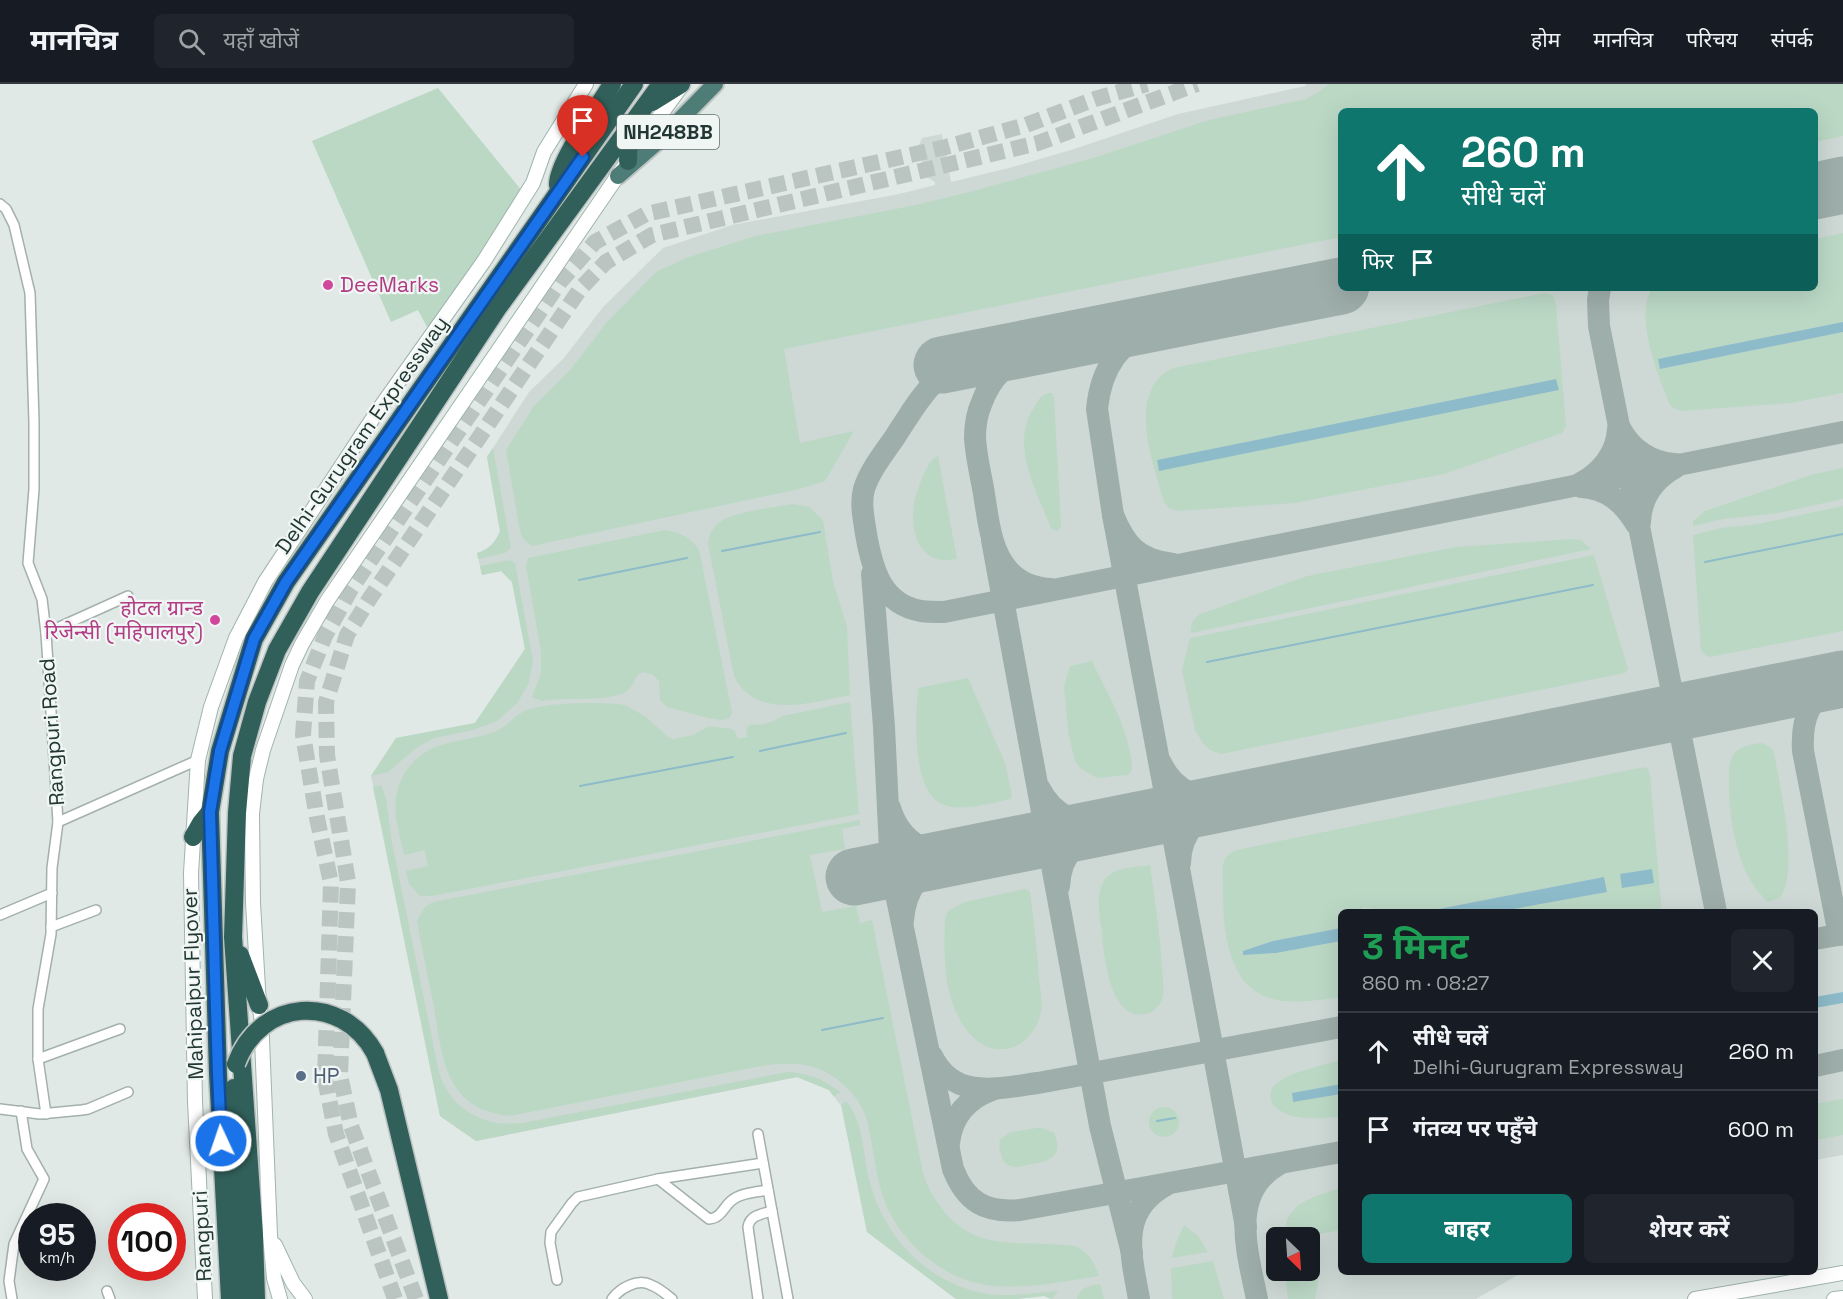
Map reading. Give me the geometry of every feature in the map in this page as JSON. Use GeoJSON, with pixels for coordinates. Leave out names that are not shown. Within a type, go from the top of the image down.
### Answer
{"type":"FeatureCollection","features":[{"type":"Feature","properties":{"kind":"highway"},"geometry":{"type":"LineString","coordinates":[[558,193],[557,179],[564,161],[612,84]]}},
{"type":"Feature","properties":{"kind":"highway","name":"Delhi-Gurugram Expressway"},"geometry":{"type":"LineString","coordinates":[[210,812],[220,751],[254,639],[286,582],[634,84]]}},
{"type":"Feature","properties":{"kind":"highway","name":"Delhi-Gurugram Expressway"},"geometry":{"type":"LineString","coordinates":[[233,937],[237,813],[242,756],[257,702],[277,650],[310,592],[497,309],[661,84]]}},
{"type":"Feature","properties":{"kind":"highway"},"geometry":{"type":"LineString","coordinates":[[646,105],[682,84]]}},
{"type":"Feature","properties":{"kind":"highway","name":"NH248BB"},"geometry":{"type":"LineString","coordinates":[[623,168],[663,137],[715,84]]}},
{"type":"Feature","properties":{"kind":"highway"},"geometry":{"type":"LineString","coordinates":[[623,168],[629,129]]}},
{"type":"Feature","properties":{"kind":"highway"},"geometry":{"type":"LineString","coordinates":[[193,837],[210,812]]}},
{"type":"Feature","properties":{"kind":"highway","name":"Mahipalpur Flyover"},"geometry":{"type":"LineString","coordinates":[[210,812],[218,1074],[230,1299]]}},
{"type":"Feature","properties":{"kind":"highway"},"geometry":{"type":"LineString","coordinates":[[233,937],[259,1005]]}},
{"type":"Feature","properties":{"kind":"highway","name":"Mahipalpur Flyover"},"geometry":{"type":"LineString","coordinates":[[233,937],[262,1235],[256,1299]]}},
{"type":"Feature","properties":{"kind":"highway"},"geometry":{"type":"LineString","coordinates":[[243,1299],[233,1120],[236,1064],[245,1044],[260,1027],[291,1012],[313,1010],[335,1015],[355,1027],[370,1043],[383,1072],[439,1299]]}},
{"type":"Feature","properties":{"kind":"main road","name":"Rangpuri"},"geometry":{"type":"LineString","coordinates":[[205,1299],[195,1102],[191,873],[198,759],[211,707],[236,638],[265,582],[377,412],[484,261],[533,183],[544,152],[586,84]]}},
{"type":"Feature","properties":{"kind":"main road"},"geometry":{"type":"LineString","coordinates":[[280,1299],[262,1235],[261,1016],[253,903],[252,814],[263,750],[297,655],[327,601],[682,84]]}},
{"type":"Feature","properties":{"kind":"main road"},"geometry":{"type":"LineString","coordinates":[[590,183],[623,168]]}},
{"type":"Feature","properties":{"kind":"main road"},"geometry":{"type":"LineString","coordinates":[[262,1235],[305,1299]]}},
{"type":"Feature","properties":{"kind":"main road"},"geometry":{"type":"LineString","coordinates":[[1695,1299],[1843,1274]]}},
{"type":"Feature","properties":{"kind":"main road"},"geometry":{"type":"LineString","coordinates":[[1834,1299],[1843,1298]]}},
{"type":"Feature","properties":{"kind":"street","name":"Rangpuri Road"},"geometry":{"type":"LineString","coordinates":[[1,206],[6,209],[14,225],[30,293],[34,489],[28,560],[30,571],[42,599],[46,633],[58,822],[52,868],[51,927],[38,1009],[38,1059],[46,1114]]}},
{"type":"Feature","properties":{"kind":"street"},"geometry":{"type":"LineString","coordinates":[[46,633],[128,596]]}},
{"type":"Feature","properties":{"kind":"street"},"geometry":{"type":"LineString","coordinates":[[58,822],[198,759]]}},
{"type":"Feature","properties":{"kind":"street"},"geometry":{"type":"LineString","coordinates":[[0,915],[52,893]]}},
{"type":"Feature","properties":{"kind":"street"},"geometry":{"type":"LineString","coordinates":[[51,927],[96,910]]}},
{"type":"Feature","properties":{"kind":"street"},"geometry":{"type":"LineString","coordinates":[[38,1059],[120,1029]]}},
{"type":"Feature","properties":{"kind":"street"},"geometry":{"type":"LineString","coordinates":[[0,1109],[46,1114],[88,1109],[128,1092]]}},
{"type":"Feature","properties":{"kind":"street"},"geometry":{"type":"LineString","coordinates":[[12,1299],[9,1281],[14,1244],[44,1179],[27,1149],[21,1111]]}},
{"type":"Feature","properties":{"kind":"street"},"geometry":{"type":"LineString","coordinates":[[758,1134],[788,1299]]}},
{"type":"Feature","properties":{"kind":"street"},"geometry":{"type":"LineString","coordinates":[[557,1280],[550,1244],[551,1232],[575,1200],[583,1195],[658,1179],[764,1163]]}},
{"type":"Feature","properties":{"kind":"street"},"geometry":{"type":"LineString","coordinates":[[658,1179],[709,1219],[719,1216],[728,1203],[737,1197],[768,1190]]}},
{"type":"Feature","properties":{"kind":"street"},"geometry":{"type":"LineString","coordinates":[[758,1299],[748,1227],[749,1222],[755,1216],[772,1211]]}},
{"type":"Feature","properties":{"kind":"street"},"geometry":{"type":"LineString","coordinates":[[612,1299],[621,1288],[642,1283],[652,1285],[672,1299]]}},
{"type":"Feature","properties":{"kind":"shaded area"},"geometry":{"type":"Polygon","coordinates":[[[1306,84],[1843,84],[1843,1155],[1818,1159],[1818,909],[1338,909],[1338,1275],[1518,1275],[1476,1299],[1050,1299],[1044,1296],[1017,1299],[956,1299],[867,1232],[842,1107],[829,1090],[797,1077],[476,1141],[440,1116],[371,776],[396,738],[475,723],[525,649],[512,582],[501,571],[482,575],[477,553],[492,546],[500,531],[487,457],[529,392],[564,358],[603,307],[663,248],[732,225],[899,194],[935,185],[935,182],[925,176],[919,145],[922,138],[942,134],[951,182],[1074,149],[1178,114],[1306,84]]]}},
{"type":"Feature","properties":{"kind":"green space"},"geometry":{"type":"Polygon","coordinates":[[[1329,84],[1843,84],[1843,136],[1818,141],[1818,108],[1338,108],[1338,238],[784,349],[800,443],[854,431],[825,481],[799,489],[532,546],[524,540],[520,531],[506,450],[534,406],[571,369],[607,322],[656,272],[686,258],[755,236],[916,205],[973,191],[1093,158],[1209,120],[1306,99],[1329,84]]]}},
{"type":"Feature","properties":{"kind":"green space"},"geometry":{"type":"Polygon","coordinates":[[[438,88],[522,191],[428,329],[418,310],[391,322],[312,141],[438,88]]]}},
{"type":"Feature","properties":{"kind":"green space"},"geometry":{"type":"Polygon","coordinates":[[[1843,233],[1843,322],[1659,359],[1661,369],[1843,332],[1843,393],[1790,403],[1682,411],[1670,405],[1654,363],[1647,330],[1647,300],[1651,291],[1818,291],[1818,238],[1843,233]]]}},
{"type":"Feature","properties":{"kind":"green space"},"geometry":{"type":"Polygon","coordinates":[[[1545,293],[1553,295],[1556,305],[1566,426],[1562,433],[1444,474],[1294,503],[1178,511],[1169,508],[1164,502],[1149,449],[1146,429],[1146,410],[1150,393],[1158,379],[1173,368],[1545,293]],[[1556,379],[1157,460],[1159,470],[1558,390],[1556,379]]]}},
{"type":"Feature","properties":{"kind":"green space"},"geometry":{"type":"Polygon","coordinates":[[[1052,393],[1054,398],[1061,526],[1057,531],[1051,528],[1033,484],[1028,469],[1024,438],[1033,409],[1043,395],[1052,393]]]}},
{"type":"Feature","properties":{"kind":"green space"},"geometry":{"type":"Polygon","coordinates":[[[493,448],[511,548],[505,553],[478,559],[477,553],[491,545],[500,531],[487,457],[493,448]]]}},
{"type":"Feature","properties":{"kind":"green space"},"geometry":{"type":"Polygon","coordinates":[[[938,456],[957,559],[939,560],[928,554],[922,549],[914,528],[913,512],[917,493],[930,463],[938,456]]]}},
{"type":"Feature","properties":{"kind":"green space"},"geometry":{"type":"Polygon","coordinates":[[[1843,468],[1843,499],[1778,513],[1723,519],[1693,526],[1693,521],[1705,511],[1811,475],[1843,468]]]}},
{"type":"Feature","properties":{"kind":"green space"},"geometry":{"type":"Polygon","coordinates":[[[793,504],[809,507],[823,520],[833,581],[847,627],[850,695],[803,704],[770,704],[756,699],[743,690],[734,676],[708,544],[715,527],[729,517],[793,504]]]}},
{"type":"Feature","properties":{"kind":"green space"},"geometry":{"type":"Polygon","coordinates":[[[1843,506],[1843,631],[1710,657],[1705,655],[1701,651],[1693,535],[1843,506]]]}},
{"type":"Feature","properties":{"kind":"green space"},"geometry":{"type":"Polygon","coordinates":[[[665,530],[685,536],[699,550],[732,712],[730,718],[722,720],[708,718],[667,707],[660,700],[659,681],[653,675],[643,672],[637,676],[627,691],[616,696],[542,701],[532,697],[541,673],[541,651],[526,566],[528,558],[665,530]]]}},
{"type":"Feature","properties":{"kind":"green space"},"geometry":{"type":"Polygon","coordinates":[[[1581,540],[1591,549],[1191,633],[1192,622],[1200,614],[1307,576],[1456,547],[1581,540]]]}},
{"type":"Feature","properties":{"kind":"green space"},"geometry":{"type":"Polygon","coordinates":[[[1594,555],[1628,669],[1625,673],[1221,754],[1210,750],[1195,730],[1182,670],[1190,638],[1594,555]]]}},
{"type":"Feature","properties":{"kind":"green space"},"geometry":{"type":"Polygon","coordinates":[[[510,560],[515,563],[533,661],[529,682],[518,702],[497,721],[473,730],[434,738],[416,748],[388,772],[371,776],[396,738],[475,723],[525,649],[512,582],[501,571],[482,575],[480,566],[510,560]]]}},
{"type":"Feature","properties":{"kind":"green space"},"geometry":{"type":"Polygon","coordinates":[[[1092,661],[1118,714],[1128,742],[1132,770],[1128,775],[1097,778],[1080,768],[1075,761],[1069,736],[1064,687],[1070,666],[1092,661]]]}},
{"type":"Feature","properties":{"kind":"green space"},"geometry":{"type":"Polygon","coordinates":[[[968,678],[1005,763],[1012,796],[1010,799],[987,804],[954,807],[935,799],[927,788],[921,772],[916,717],[918,688],[968,678]]]}},
{"type":"Feature","properties":{"kind":"green space"},"geometry":{"type":"Polygon","coordinates":[[[850,702],[859,814],[432,896],[420,896],[409,884],[406,871],[428,866],[425,850],[404,855],[396,812],[397,792],[406,771],[413,763],[424,753],[438,746],[491,733],[529,709],[553,705],[595,703],[625,705],[645,716],[673,739],[693,735],[709,726],[732,729],[738,739],[747,737],[746,729],[751,724],[772,722],[783,716],[850,702]]]}},
{"type":"Feature","properties":{"kind":"green space"},"geometry":{"type":"Polygon","coordinates":[[[1762,743],[1774,752],[1787,826],[1788,847],[1786,883],[1781,897],[1768,902],[1749,878],[1742,863],[1733,830],[1729,797],[1729,768],[1733,755],[1742,748],[1762,743]]]}},
{"type":"Feature","properties":{"kind":"green space"},"geometry":{"type":"Polygon","coordinates":[[[1644,767],[1648,769],[1650,776],[1660,909],[1514,909],[1607,892],[1604,877],[1439,909],[1371,909],[1364,907],[1338,909],[1338,929],[1273,941],[1243,951],[1244,955],[1276,953],[1338,942],[1338,997],[1300,1002],[1279,1000],[1257,992],[1246,983],[1231,954],[1225,932],[1223,865],[1229,854],[1236,850],[1644,767]]]}},
{"type":"Feature","properties":{"kind":"green space"},"geometry":{"type":"Polygon","coordinates":[[[381,785],[386,798],[392,843],[439,1072],[451,1096],[470,1113],[495,1122],[522,1123],[787,1072],[815,1077],[840,1092],[834,1097],[829,1090],[797,1077],[476,1141],[440,1116],[373,787],[381,785]]]}},
{"type":"Feature","properties":{"kind":"green space"},"geometry":{"type":"Polygon","coordinates":[[[860,820],[860,825],[842,829],[845,849],[810,855],[822,912],[856,906],[860,923],[872,920],[923,1173],[932,1194],[946,1214],[975,1235],[1008,1242],[1075,1246],[1090,1258],[1099,1276],[1040,1285],[995,1286],[966,1280],[937,1265],[912,1244],[893,1219],[886,1205],[879,1184],[864,1111],[851,1092],[838,1080],[816,1068],[794,1064],[756,1067],[510,1116],[477,1107],[466,1099],[454,1085],[442,1052],[417,921],[424,908],[431,903],[860,820]]]}},
{"type":"Feature","properties":{"kind":"green space"},"geometry":{"type":"Polygon","coordinates":[[[1150,865],[1160,943],[1163,996],[1160,1004],[1154,1010],[1149,1013],[1136,1014],[1126,1009],[1118,1000],[1112,987],[1105,958],[1099,897],[1103,883],[1111,874],[1127,868],[1150,865]]]}},
{"type":"Feature","properties":{"kind":"green space"},"geometry":{"type":"Polygon","coordinates":[[[1025,889],[1030,892],[1042,1000],[1041,1011],[1032,1033],[1020,1044],[1005,1049],[991,1048],[970,1034],[962,1023],[950,995],[946,970],[945,919],[948,911],[965,902],[1025,889]]]}},
{"type":"Feature","properties":{"kind":"green space"},"geometry":{"type":"Polygon","coordinates":[[[1338,1061],[1338,1085],[1292,1093],[1293,1102],[1338,1094],[1338,1117],[1304,1118],[1286,1114],[1272,1103],[1272,1089],[1277,1083],[1304,1070],[1338,1061]]]}},
{"type":"Feature","properties":{"kind":"green space"},"geometry":{"type":"Polygon","coordinates":[[[1843,1099],[1843,1135],[1818,1139],[1818,1103],[1843,1099]]]}},
{"type":"Feature","properties":{"kind":"green space"},"geometry":{"type":"Polygon","coordinates":[[[846,1101],[859,1126],[868,1175],[875,1198],[885,1220],[913,1257],[952,1283],[974,1291],[1006,1295],[1058,1291],[1052,1299],[1044,1296],[1017,1299],[956,1299],[867,1232],[841,1105],[846,1101]]]}},
{"type":"Feature","properties":{"kind":"green space"},"geometry":{"type":"Polygon","coordinates":[[[1164,1107],[1170,1108],[1178,1116],[1178,1128],[1170,1136],[1164,1137],[1158,1136],[1150,1128],[1149,1122],[1150,1116],[1158,1108],[1164,1107]]]}},
{"type":"Feature","properties":{"kind":"green space"},"geometry":{"type":"Polygon","coordinates":[[[1037,1128],[1054,1133],[1057,1147],[1054,1156],[1045,1161],[1020,1167],[1013,1167],[1006,1163],[999,1148],[1000,1139],[1011,1132],[1037,1128]]]}},
{"type":"Feature","properties":{"kind":"green space"},"geometry":{"type":"Polygon","coordinates":[[[1338,1189],[1338,1231],[1320,1234],[1320,1227],[1286,1227],[1294,1209],[1311,1198],[1338,1189]]]}},
{"type":"Feature","properties":{"kind":"green space"},"geometry":{"type":"Polygon","coordinates":[[[1184,1225],[1198,1236],[1208,1252],[1172,1258],[1184,1225]]]}},
{"type":"Feature","properties":{"kind":"green space"},"geometry":{"type":"Polygon","coordinates":[[[1213,1261],[1224,1299],[1172,1299],[1171,1268],[1213,1261]]]}},
{"type":"Feature","properties":{"kind":"green space"},"geometry":{"type":"Polygon","coordinates":[[[1286,1281],[1318,1281],[1315,1299],[1288,1299],[1286,1281]]]}},
{"type":"Feature","properties":{"kind":"green space"},"geometry":{"type":"Polygon","coordinates":[[[1100,1284],[1104,1299],[1077,1299],[1078,1295],[1089,1286],[1100,1284]]]}},
{"type":"Feature","properties":{"kind":"water"},"geometry":{"type":"Polygon","coordinates":[[[1843,322],[1843,332],[1660,369],[1658,359],[1843,322]]]}},
{"type":"Feature","properties":{"kind":"water"},"geometry":{"type":"Polygon","coordinates":[[[1556,379],[1559,390],[1159,471],[1157,460],[1556,379]]]}},
{"type":"Feature","properties":{"kind":"water"},"geometry":{"type":"Polygon","coordinates":[[[1652,869],[1654,883],[1622,888],[1620,874],[1652,869]]]}},
{"type":"Feature","properties":{"kind":"water"},"geometry":{"type":"Polygon","coordinates":[[[1604,877],[1607,892],[1514,909],[1439,909],[1604,877]]]}},
{"type":"Feature","properties":{"kind":"water"},"geometry":{"type":"Polygon","coordinates":[[[1338,929],[1338,942],[1276,953],[1243,955],[1243,951],[1273,941],[1338,929]]]}},
{"type":"Feature","properties":{"kind":"water"},"geometry":{"type":"Polygon","coordinates":[[[1843,992],[1843,1003],[1818,1007],[1818,996],[1843,992]]]}},
{"type":"Feature","properties":{"kind":"water"},"geometry":{"type":"Polygon","coordinates":[[[1338,1085],[1338,1094],[1293,1102],[1292,1093],[1338,1085]]]}},
{"type":"Feature","properties":{"kind":"waterway"},"geometry":{"type":"LineString","coordinates":[[722,551],[820,532]]}},
{"type":"Feature","properties":{"kind":"waterway"},"geometry":{"type":"LineString","coordinates":[[1705,562],[1843,534]]}},
{"type":"Feature","properties":{"kind":"waterway"},"geometry":{"type":"LineString","coordinates":[[579,580],[687,558]]}},
{"type":"Feature","properties":{"kind":"waterway"},"geometry":{"type":"LineString","coordinates":[[1207,662],[1593,585]]}},
{"type":"Feature","properties":{"kind":"waterway"},"geometry":{"type":"LineString","coordinates":[[760,751],[846,733]]}},
{"type":"Feature","properties":{"kind":"waterway"},"geometry":{"type":"LineString","coordinates":[[580,786],[733,757]]}},
{"type":"Feature","properties":{"kind":"waterway"},"geometry":{"type":"LineString","coordinates":[[822,1030],[883,1018]]}},
{"type":"Feature","properties":{"kind":"waterway"},"geometry":{"type":"LineString","coordinates":[[1157,1121],[1175,1118]]}},
{"type":"Feature","properties":{"kind":"taxiway"},"geometry":{"type":"LineString","coordinates":[[1600,291],[1599,326],[1715,909]]}},
{"type":"Feature","properties":{"kind":"taxiway"},"geometry":{"type":"LineString","coordinates":[[1158,322],[1133,338],[1115,357],[1103,380],[1097,409],[1113,515],[1118,526],[1128,543],[1142,555],[1173,564]]}},
{"type":"Feature","properties":{"kind":"taxiway"},"geometry":{"type":"LineString","coordinates":[[1030,348],[1008,365],[990,385],[978,415],[975,438],[988,520],[997,553],[1009,571],[1017,578],[1033,586],[1050,589]]}},
{"type":"Feature","properties":{"kind":"taxiway"},"geometry":{"type":"LineString","coordinates":[[971,360],[946,373],[926,391],[874,468],[864,489],[863,512],[868,547],[875,571],[881,583],[896,601],[921,611],[944,612],[1843,432]]}},
{"type":"Feature","properties":{"kind":"taxiway"},"geometry":{"type":"LineString","coordinates":[[1620,428],[1643,454],[1658,461],[1675,464]]}},
{"type":"Feature","properties":{"kind":"taxiway"},"geometry":{"type":"LineString","coordinates":[[1581,483],[1607,461],[1615,446],[1618,429]]}},
{"type":"Feature","properties":{"kind":"taxiway"},"geometry":{"type":"LineString","coordinates":[[1640,522],[1643,505],[1650,490],[1661,477],[1676,467]]}},
{"type":"Feature","properties":{"kind":"taxiway"},"geometry":{"type":"LineString","coordinates":[[1582,487],[1591,488],[1614,498],[1626,509],[1636,524]]}},
{"type":"Feature","properties":{"kind":"taxiway"},"geometry":{"type":"LineString","coordinates":[[1113,515],[1246,1227]]}},
{"type":"Feature","properties":{"kind":"taxiway"},"geometry":{"type":"LineString","coordinates":[[992,540],[1100,1126],[1132,1253]]}},
{"type":"Feature","properties":{"kind":"taxiway"},"geometry":{"type":"LineString","coordinates":[[872,574],[884,727],[891,870],[953,1169],[964,1190],[978,1203],[987,1207],[997,1210],[1020,1210],[1338,1153]]}},
{"type":"Feature","properties":{"kind":"taxiway"},"geometry":{"type":"LineString","coordinates":[[1839,935],[1803,751],[1803,739],[1806,718],[1815,700],[1843,681]]}},
{"type":"Feature","properties":{"kind":"taxiway"},"geometry":{"type":"LineString","coordinates":[[1161,763],[1173,781],[1188,792],[1207,799],[1228,802]]}},
{"type":"Feature","properties":{"kind":"taxiway"},"geometry":{"type":"LineString","coordinates":[[1040,789],[1052,806],[1068,818],[1087,824],[1108,826]]}},
{"type":"Feature","properties":{"kind":"taxiway"},"geometry":{"type":"LineString","coordinates":[[1180,863],[1184,841],[1194,825],[1210,812],[1229,802]]}},
{"type":"Feature","properties":{"kind":"taxiway"},"geometry":{"type":"LineString","coordinates":[[890,808],[901,831],[918,845],[938,853],[963,855]]}},
{"type":"Feature","properties":{"kind":"taxiway"},"geometry":{"type":"LineString","coordinates":[[1059,886],[1064,864],[1074,847],[1110,826]]}},
{"type":"Feature","properties":{"kind":"taxiway"},"geometry":{"type":"LineString","coordinates":[[903,920],[908,897],[918,880],[933,867],[954,857]]}},
{"type":"Feature","properties":{"kind":"taxiway"},"geometry":{"type":"LineString","coordinates":[[1818,938],[1843,934]]}},
{"type":"Feature","properties":{"kind":"taxiway"},"geometry":{"type":"LineString","coordinates":[[932,1056],[941,1070],[952,1080],[965,1086],[993,1089],[1038,1083],[1338,1028]]}},
{"type":"Feature","properties":{"kind":"taxiway"},"geometry":{"type":"LineString","coordinates":[[1818,1065],[1843,1060]]}},
{"type":"Feature","properties":{"kind":"taxiway"},"geometry":{"type":"LineString","coordinates":[[949,1143],[954,1124],[963,1109],[976,1097],[994,1089]]}},
{"type":"Feature","properties":{"kind":"taxiway"},"geometry":{"type":"LineString","coordinates":[[1257,1299],[1249,1263],[1245,1226],[1247,1208],[1252,1191],[1262,1177],[1278,1165]]}},
{"type":"Feature","properties":{"kind":"taxiway"},"geometry":{"type":"LineString","coordinates":[[1139,1299],[1131,1250],[1134,1221],[1140,1207],[1166,1185]]}},
{"type":"Feature","properties":{"kind":"runway"},"geometry":{"type":"LineString","coordinates":[[1818,190],[1843,185]]}},
{"type":"Feature","properties":{"kind":"runway"},"geometry":{"type":"LineString","coordinates":[[942,365],[1338,287]]}},
{"type":"Feature","properties":{"kind":"runway"},"geometry":{"type":"LineString","coordinates":[[854,877],[1843,679]]}},
{"type":"Feature","properties":{"kind":"tunnel"},"geometry":{"type":"LineString","coordinates":[[395,1299],[336,1134],[325,1079],[331,883],[303,735],[307,681],[325,636],[351,589],[560,282],[595,242],[646,214],[946,147],[1026,125],[1095,99],[1147,84]]}},
{"type":"Feature","properties":{"kind":"tunnel"},"geometry":{"type":"LineString","coordinates":[[416,1299],[351,1126],[340,1075],[348,882],[327,755],[326,702],[347,635],[370,598],[580,289],[606,262],[652,235],[1038,143],[1197,84]]}},
{"type":"Feature","properties":{"kind":"place","name":"DeeMarks"},"geometry":{"type":"Point","coordinates":[328,285]}},
{"type":"Feature","properties":{"kind":"place","name":"होटल ग्रान्ड रिजेन्सी (महिपालपुर)"},"geometry":{"type":"Point","coordinates":[215,620]}},
{"type":"Feature","properties":{"kind":"place","name":"HP"},"geometry":{"type":"Point","coordinates":[301,1076]}},
{"type":"Feature","properties":{"kind":"route"},"geometry":{"type":"LineString","coordinates":[[221,1141],[210,812],[220,751],[254,639],[286,582],[583,157]]}}]}
